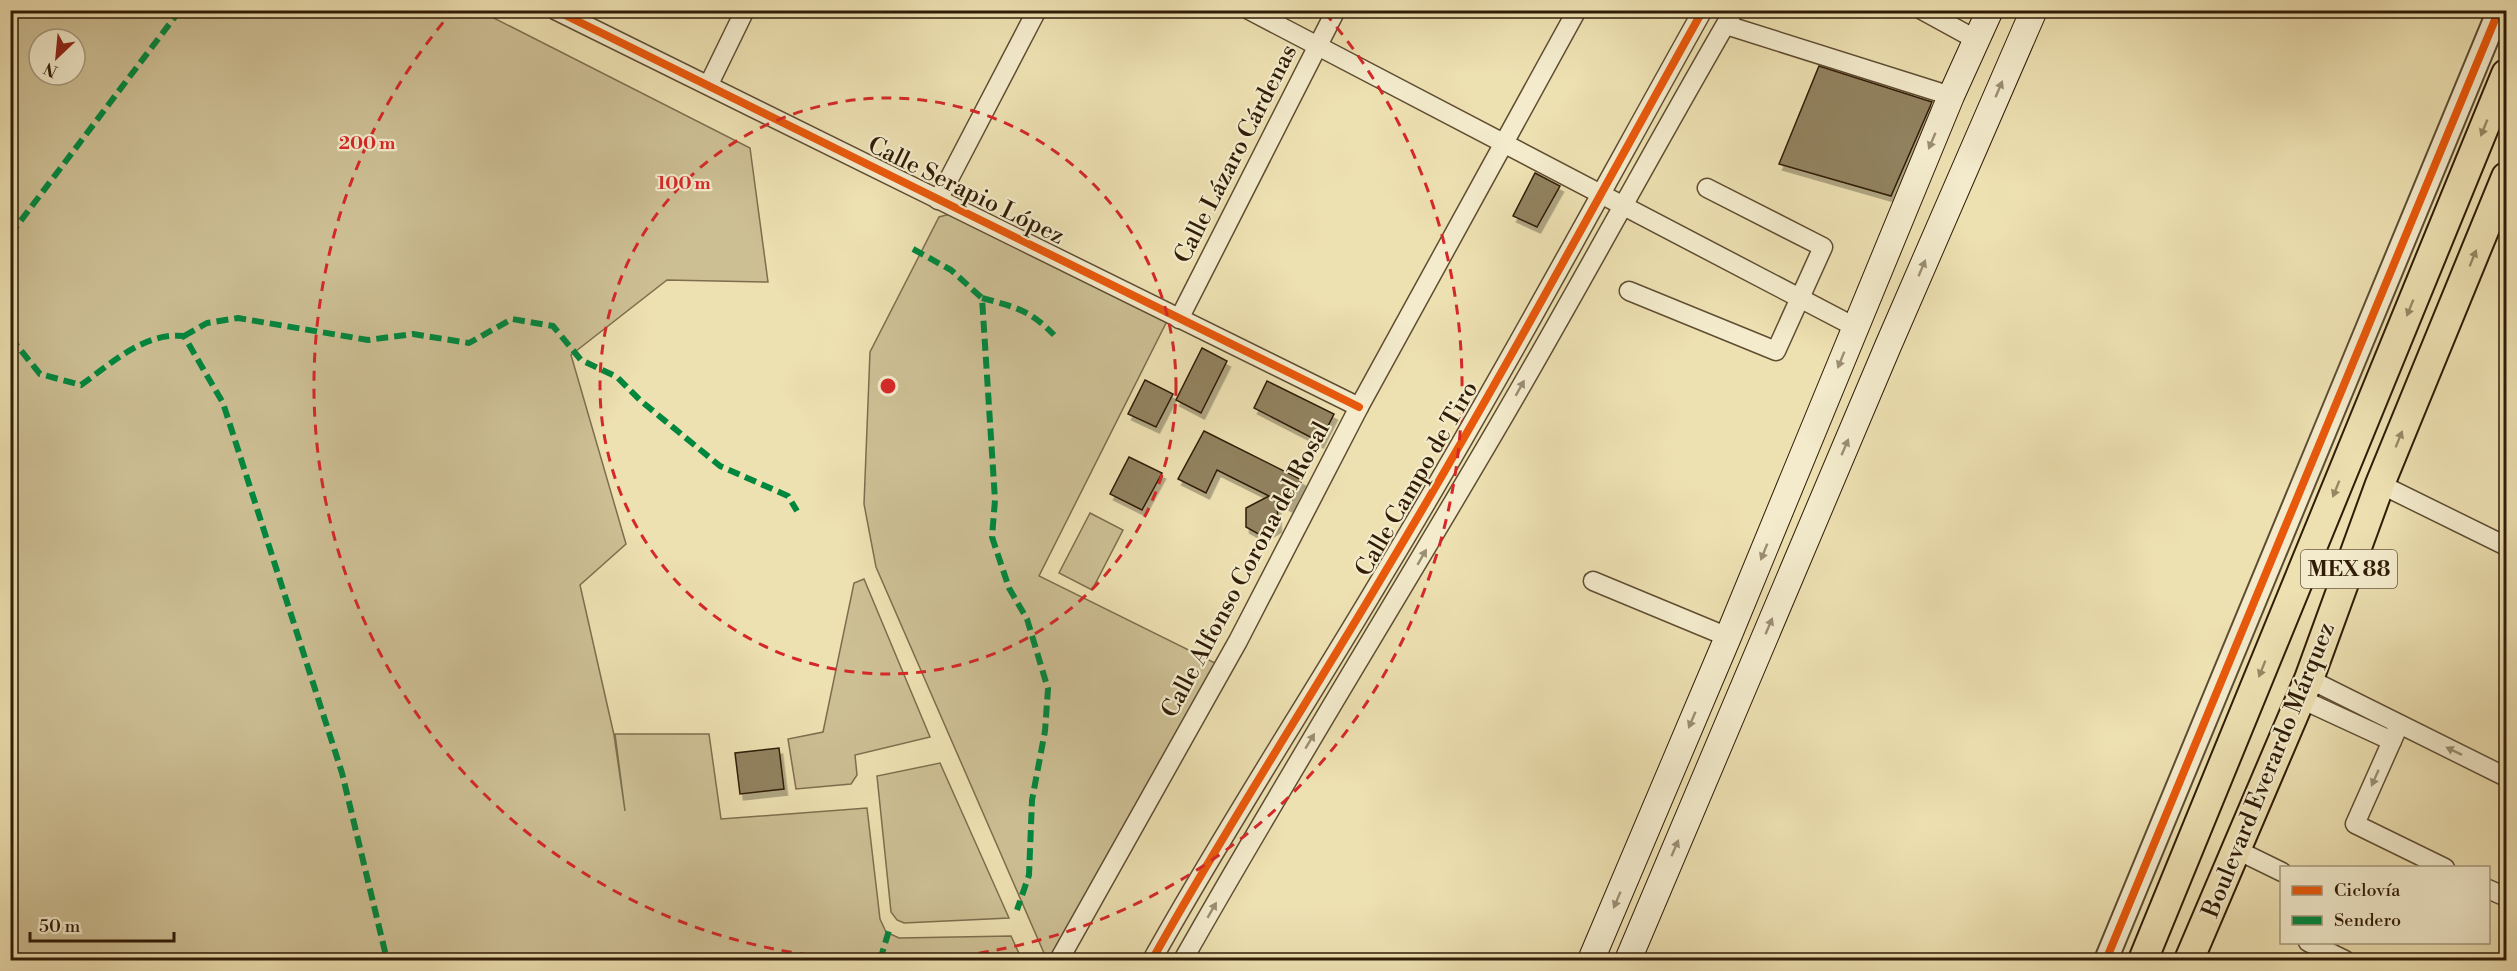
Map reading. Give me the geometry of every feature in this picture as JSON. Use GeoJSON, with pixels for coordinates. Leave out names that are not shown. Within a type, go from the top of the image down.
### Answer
{"type":"FeatureCollection","features":[{"type":"Feature","properties":{"kind":"main road"},"geometry":{"type":"LineString","coordinates":[[1591,960],[1716,666],[1951,96],[1990,10]]}},
{"type":"Feature","properties":{"kind":"main road"},"geometry":{"type":"LineString","coordinates":[[1628,960],[1883,357],[2034,10]]}},
{"type":"Feature","properties":{"kind":"main road","name":"MEX 88"},"geometry":{"type":"LineString","coordinates":[[2143,960],[2506,74]]}},
{"type":"Feature","properties":{"kind":"main road","name":"Boulevard Everardo Márquez"},"geometry":{"type":"LineString","coordinates":[[2189,960],[2305,689],[2380,484],[2506,177]]}},
{"type":"Feature","properties":{"kind":"main road"},"geometry":{"type":"LineString","coordinates":[[1716,666],[1746,680]]}},
{"type":"Feature","properties":{"kind":"street","name":"Calle Serapio López"},"geometry":{"type":"LineString","coordinates":[[555,10],[709,84],[938,200],[1359,407]]}},
{"type":"Feature","properties":{"kind":"street"},"geometry":{"type":"LineString","coordinates":[[709,84],[745,10]]}},
{"type":"Feature","properties":{"kind":"street"},"geometry":{"type":"LineString","coordinates":[[938,200],[1037,10]]}},
{"type":"Feature","properties":{"kind":"street"},"geometry":{"type":"LineString","coordinates":[[1248,10],[1855,327]]}},
{"type":"Feature","properties":{"kind":"street","name":"Calle Lázaro Cárdenas"},"geometry":{"type":"LineString","coordinates":[[1179,319],[1336,10]]}},
{"type":"Feature","properties":{"kind":"street","name":"Calle Alfonso Corona del Rosal"},"geometry":{"type":"LineString","coordinates":[[1059,960],[1238,641],[1359,407],[1577,10]]}},
{"type":"Feature","properties":{"kind":"street","name":"Calle Campo de Tiro"},"geometry":{"type":"LineString","coordinates":[[1152,960],[1482,408],[1704,10]]}},
{"type":"Feature","properties":{"kind":"street"},"geometry":{"type":"LineString","coordinates":[[1922,10],[1975,39]]}},
{"type":"Feature","properties":{"kind":"street"},"geometry":{"type":"LineString","coordinates":[[2106,960],[2499,10]]}},
{"type":"Feature","properties":{"kind":"street"},"geometry":{"type":"LineString","coordinates":[[1730,18],[1951,96]]}},
{"type":"Feature","properties":{"kind":"street","name":"Calle Campo de Tiro"},"geometry":{"type":"LineString","coordinates":[[1183,960],[1288,777],[1405,585],[1730,18]]}},
{"type":"Feature","properties":{"kind":"street"},"geometry":{"type":"LineString","coordinates":[[1629,291],[1776,351],[1823,247],[1707,188]]}},
{"type":"Feature","properties":{"kind":"street"},"geometry":{"type":"LineString","coordinates":[[2380,484],[2506,546]]}},
{"type":"Feature","properties":{"kind":"street"},"geometry":{"type":"LineString","coordinates":[[1385,573],[1405,585]]}},
{"type":"Feature","properties":{"kind":"street"},"geometry":{"type":"LineString","coordinates":[[1593,581],[1728,637]]}},
{"type":"Feature","properties":{"kind":"street"},"geometry":{"type":"LineString","coordinates":[[2305,689],[2399,724],[2506,777]]}},
{"type":"Feature","properties":{"kind":"street"},"geometry":{"type":"LineString","coordinates":[[2305,689],[2392,741]]}},
{"type":"Feature","properties":{"kind":"street"},"geometry":{"type":"LineString","coordinates":[[2399,724],[2355,824],[2443,866]]}},
{"type":"Feature","properties":{"kind":"street"},"geometry":{"type":"LineString","coordinates":[[1267,765],[1288,777]]}},
{"type":"Feature","properties":{"kind":"street"},"geometry":{"type":"LineString","coordinates":[[2237,850],[2280,871]]}},
{"type":"Feature","properties":{"kind":"street"},"geometry":{"type":"LineString","coordinates":[[2490,890],[2506,897]]}},
{"type":"Feature","properties":{"kind":"street"},"geometry":{"type":"LineString","coordinates":[[1171,927],[1193,942]]}},
{"type":"Feature","properties":{"kind":"street"},"geometry":{"type":"LineString","coordinates":[[2312,944],[2345,960]]}},
{"type":"Feature","properties":{"kind":"shaded area"},"geometry":{"type":"Polygon","coordinates":[[[10,11],[480,11],[750,148],[768,282],[667,280],[571,355],[626,544],[580,585],[614,735],[625,811],[615,734],[709,734],[721,819],[867,808],[880,919],[886,932],[899,938],[1011,936],[1022,960],[11,960],[10,11]]]}},
{"type":"Feature","properties":{"kind":"shaded area"},"geometry":{"type":"Polygon","coordinates":[[[950,214],[1168,319],[1039,576],[1215,663],[1050,960],[1047,960],[876,567],[864,504],[870,352],[939,217],[950,214]]]}},
{"type":"Feature","properties":{"kind":"shaded area"},"geometry":{"type":"Polygon","coordinates":[[[1090,513],[1123,530],[1092,590],[1059,573],[1090,513]]]}},
{"type":"Feature","properties":{"kind":"shaded area"},"geometry":{"type":"Polygon","coordinates":[[[864,579],[930,737],[855,755],[857,775],[851,784],[796,789],[788,739],[823,732],[854,583],[864,579]]]}},
{"type":"Feature","properties":{"kind":"shaded area"},"geometry":{"type":"Polygon","coordinates":[[[940,763],[1009,918],[904,923],[897,920],[891,912],[877,776],[940,763]]]}},
{"type":"Feature","properties":{"kind":"building"},"geometry":{"type":"Polygon","coordinates":[[[1819,66],[1932,102],[1891,196],[1779,164],[1819,66]]]}},
{"type":"Feature","properties":{"kind":"building"},"geometry":{"type":"Polygon","coordinates":[[[1535,173],[1560,186],[1537,227],[1513,216],[1535,173]]]}},
{"type":"Feature","properties":{"kind":"building"},"geometry":{"type":"Polygon","coordinates":[[[1202,348],[1227,361],[1201,413],[1176,400],[1202,348]]]}},
{"type":"Feature","properties":{"kind":"building"},"geometry":{"type":"Polygon","coordinates":[[[1145,380],[1173,394],[1156,427],[1128,414],[1145,380]]]}},
{"type":"Feature","properties":{"kind":"building"},"geometry":{"type":"Polygon","coordinates":[[[1267,381],[1334,414],[1320,442],[1254,408],[1267,381]]]}},
{"type":"Feature","properties":{"kind":"building"},"geometry":{"type":"Polygon","coordinates":[[[1204,431],[1302,480],[1289,506],[1277,500],[1278,526],[1262,536],[1246,527],[1246,508],[1269,496],[1217,470],[1206,493],[1178,479],[1204,431]]]}},
{"type":"Feature","properties":{"kind":"building"},"geometry":{"type":"Polygon","coordinates":[[[1129,457],[1162,473],[1142,510],[1110,494],[1129,457]]]}},
{"type":"Feature","properties":{"kind":"building"},"geometry":{"type":"Polygon","coordinates":[[[779,748],[784,789],[740,794],[735,753],[779,748]]]}},
{"type":"Feature","properties":{"kind":"marked path"},"geometry":{"type":"LineString","coordinates":[[10,235],[180,10]]}},
{"type":"Feature","properties":{"kind":"marked path"},"geometry":{"type":"LineString","coordinates":[[913,249],[951,270],[982,298],[995,500],[992,537],[1009,588],[1027,619],[1048,689],[1045,731],[1032,800],[1029,875],[1017,910]]}},
{"type":"Feature","properties":{"kind":"marked path"},"geometry":{"type":"LineString","coordinates":[[982,298],[1021,310],[1054,335]]}},
{"type":"Feature","properties":{"kind":"marked path"},"geometry":{"type":"LineString","coordinates":[[184,336],[207,323],[238,318],[368,340],[413,334],[469,343],[512,319],[553,326],[581,360],[617,377],[641,401],[720,466],[788,496],[797,511]]}},
{"type":"Feature","properties":{"kind":"marked path"},"geometry":{"type":"LineString","coordinates":[[10,337],[40,374],[81,385],[142,344],[169,336],[184,336],[223,403],[342,773],[387,960]]}},
{"type":"Feature","properties":{"kind":"marked path"},"geometry":{"type":"LineString","coordinates":[[880,960],[890,927]]}},
{"type":"Feature","properties":{"kind":"cycle path"},"geometry":{"type":"LineString","coordinates":[[555,10],[1359,407]]}},
{"type":"Feature","properties":{"kind":"cycle path"},"geometry":{"type":"LineString","coordinates":[[1152,960],[1208,862],[1356,621],[1467,433],[1703,10]]}},
{"type":"Feature","properties":{"kind":"cycle path"},"geometry":{"type":"LineString","coordinates":[[2106,960],[2499,10]]}}]}
